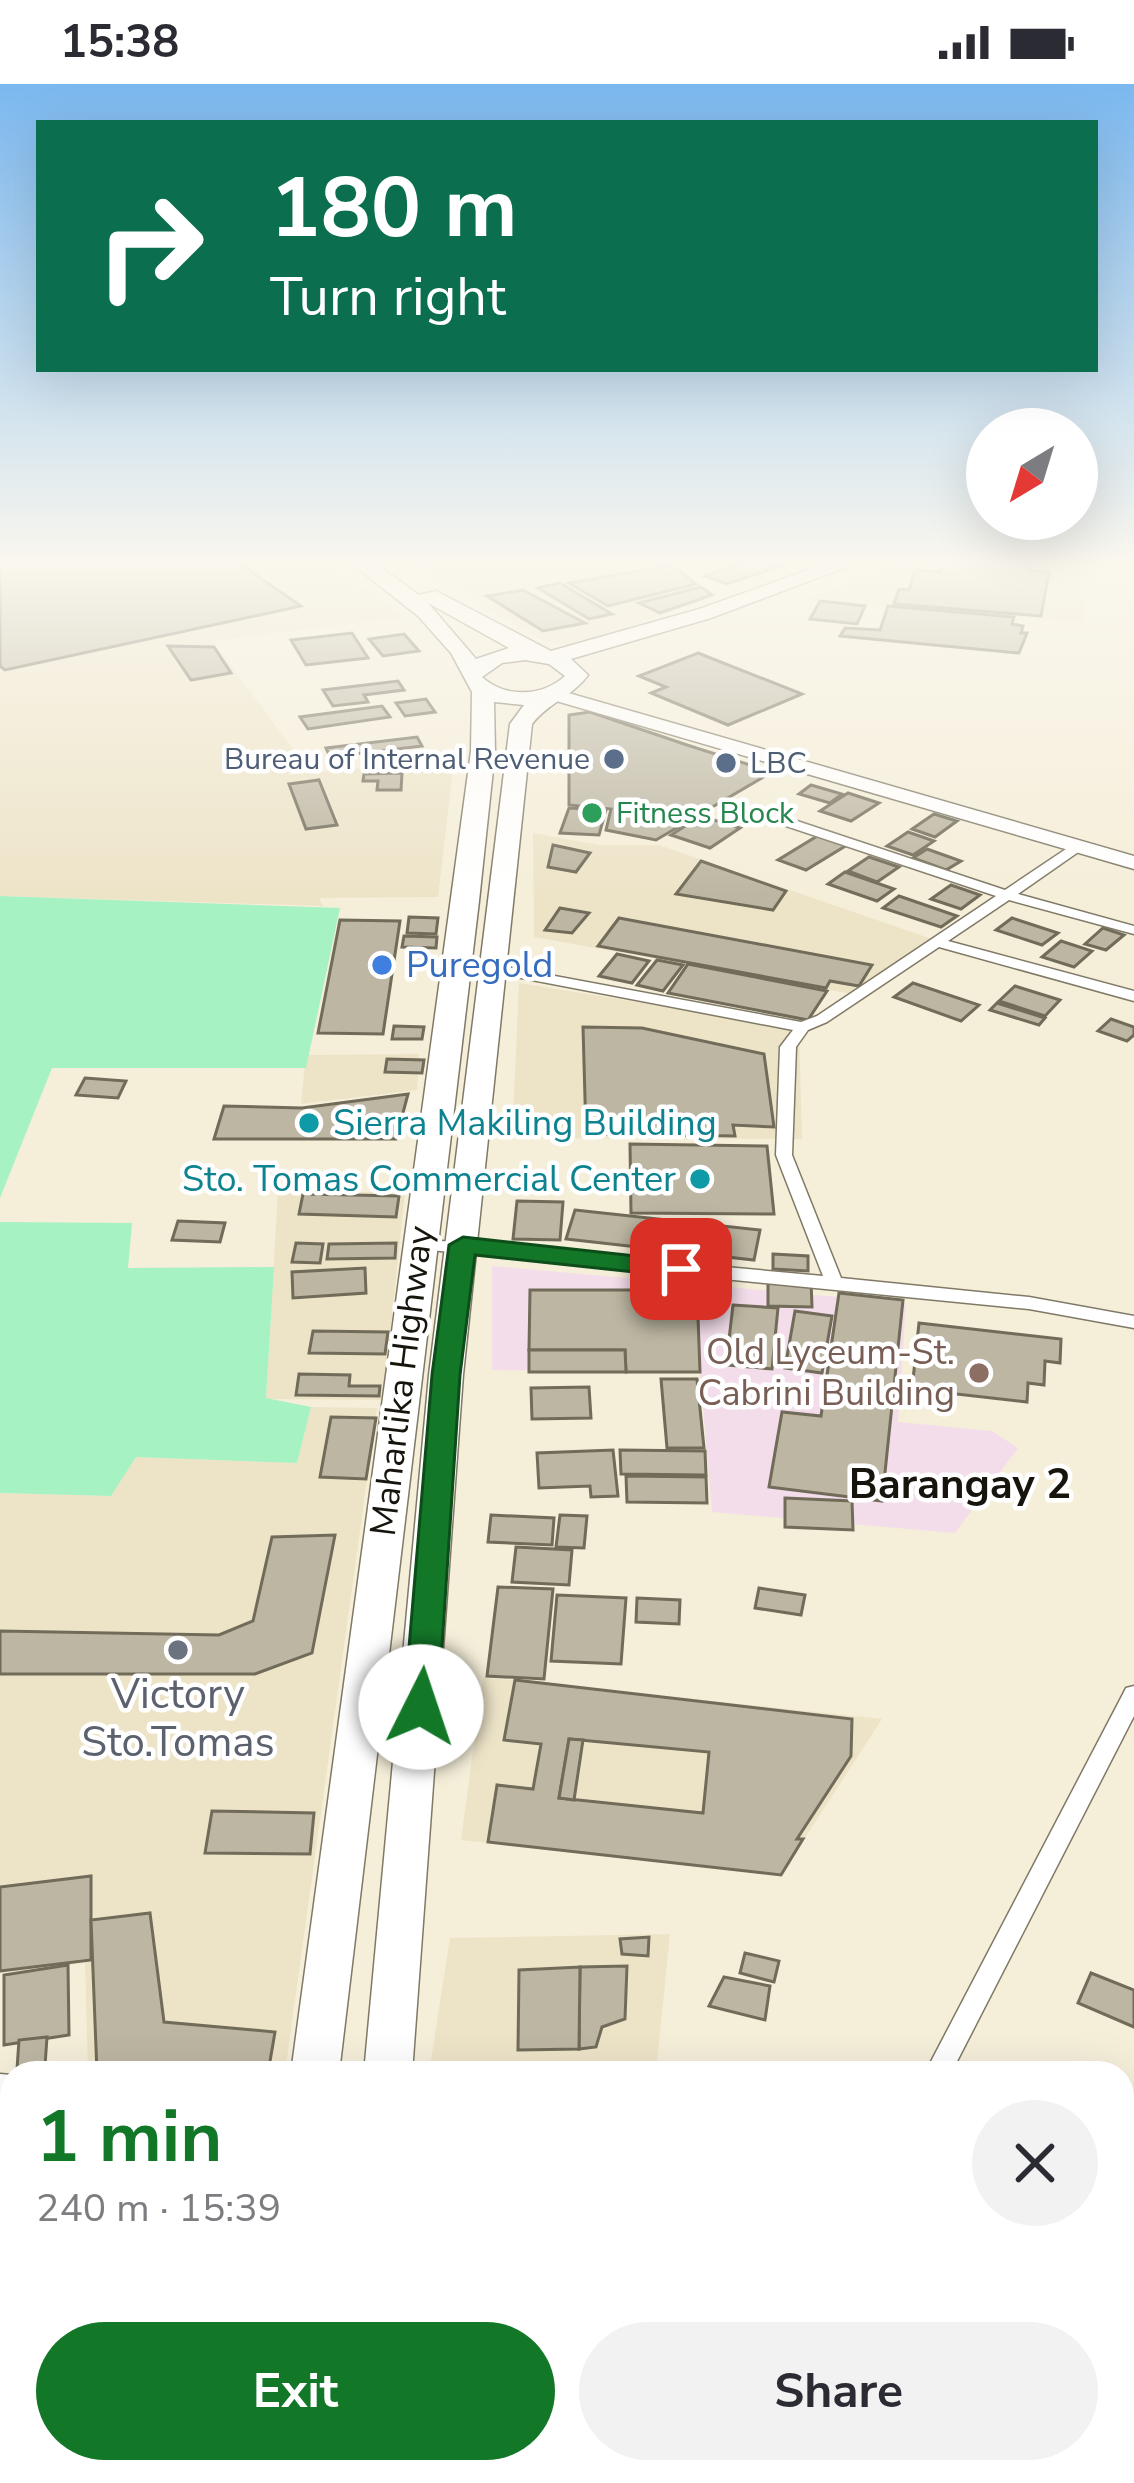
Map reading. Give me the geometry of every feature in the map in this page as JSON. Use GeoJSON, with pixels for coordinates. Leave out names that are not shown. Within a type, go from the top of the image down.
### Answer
{"type":"FeatureCollection","features":[{"type":"Feature","properties":{"kind":"highway"},"geometry":{"type":"LineString","coordinates":[[471,671],[477,682],[511,696],[547,694],[606,671]]}},
{"type":"Feature","properties":{"kind":"highway"},"geometry":{"type":"LineString","coordinates":[[477,682],[484,671]]}},
{"type":"Feature","properties":{"kind":"highway"},"geometry":{"type":"LineString","coordinates":[[571,671],[589,680]]}},
{"type":"Feature","properties":{"kind":"highway","name":"Maharlika Highway"},"geometry":{"type":"LineString","coordinates":[[317,2061],[484,751],[477,682]]}},
{"type":"Feature","properties":{"kind":"highway","name":"Maharlika Highway"},"geometry":{"type":"LineString","coordinates":[[389,2061],[446,1375],[490,968],[520,724],[547,694]]}},
{"type":"Feature","properties":{"kind":"main road"},"geometry":{"type":"LineString","coordinates":[[589,680],[749,748]]}},
{"type":"Feature","properties":{"kind":"main road"},"geometry":{"type":"LineString","coordinates":[[547,694],[749,748],[1134,863]]}},
{"type":"Feature","properties":{"kind":"street"},"geometry":{"type":"LineString","coordinates":[[791,823],[1006,895],[1134,930]]}},
{"type":"Feature","properties":{"kind":"street"},"geometry":{"type":"LineString","coordinates":[[834,1282],[782,1144],[788,1047],[803,1027],[1077,848]]}},
{"type":"Feature","properties":{"kind":"street"},"geometry":{"type":"LineString","coordinates":[[936,942],[1134,996]]}},
{"type":"Feature","properties":{"kind":"street"},"geometry":{"type":"LineString","coordinates":[[490,968],[803,1027]]}},
{"type":"Feature","properties":{"kind":"street"},"geometry":{"type":"LineString","coordinates":[[420,1244],[1029,1303],[1134,1322]]}},
{"type":"Feature","properties":{"kind":"street"},"geometry":{"type":"LineString","coordinates":[[944,2061],[1134,1694]]}},
{"type":"Feature","properties":{"kind":"shaded area"},"geometry":{"type":"Polygon","coordinates":[[[0,671],[235,671],[303,762],[287,775],[454,760],[438,897],[319,898],[323,906],[0,896],[0,671]]]}},
{"type":"Feature","properties":{"kind":"shaded area"},"geometry":{"type":"Polygon","coordinates":[[[533,833],[599,845],[659,845],[932,939],[852,994],[534,937],[533,833]]]}},
{"type":"Feature","properties":{"kind":"shaded area"},"geometry":{"type":"Polygon","coordinates":[[[519,983],[799,1028],[802,1139],[512,1138],[519,983]]]}},
{"type":"Feature","properties":{"kind":"shaded area"},"geometry":{"type":"Polygon","coordinates":[[[419,1054],[417,1090],[301,1104],[306,1055],[419,1054]]]}},
{"type":"Feature","properties":{"kind":"shaded area"},"geometry":{"type":"Polygon","coordinates":[[[278,1190],[405,1193],[383,1400],[266,1399],[278,1190]]]}},
{"type":"Feature","properties":{"kind":"shaded area"},"geometry":{"type":"Polygon","coordinates":[[[492,1266],[906,1303],[898,1422],[992,1431],[1018,1448],[955,1533],[712,1512],[700,1372],[492,1370],[492,1266]]]}},
{"type":"Feature","properties":{"kind":"shaded area"},"geometry":{"type":"Polygon","coordinates":[[[311,1407],[377,1408],[287,2061],[88,2061],[85,1963],[0,1973],[0,1493],[110,1496],[136,1457],[297,1463],[311,1407]]]}},
{"type":"Feature","properties":{"kind":"shaded area"},"geometry":{"type":"Polygon","coordinates":[[[483,1678],[882,1719],[781,1875],[461,1840],[483,1678]]]}},
{"type":"Feature","properties":{"kind":"shaded area"},"geometry":{"type":"Polygon","coordinates":[[[670,1934],[657,2061],[431,2061],[450,1938],[670,1934]]]}},
{"type":"Feature","properties":{"kind":"green space"},"geometry":{"type":"Polygon","coordinates":[[[0,896],[340,908],[306,1068],[52,1068],[0,1198],[0,896]]]}},
{"type":"Feature","properties":{"kind":"green space"},"geometry":{"type":"Polygon","coordinates":[[[0,1222],[132,1223],[128,1268],[274,1267],[266,1398],[311,1407],[297,1463],[136,1457],[111,1496],[0,1493],[0,1222]]]}},
{"type":"Feature","properties":{"kind":"building"},"geometry":{"type":"Polygon","coordinates":[[[185,671],[231,673],[191,680],[185,671]]]}},
{"type":"Feature","properties":{"kind":"building"},"geometry":{"type":"Polygon","coordinates":[[[652,671],[744,671],[802,694],[728,725],[651,693],[666,687],[639,676],[652,671]]]}},
{"type":"Feature","properties":{"kind":"building"},"geometry":{"type":"Polygon","coordinates":[[[398,681],[404,690],[364,695],[368,702],[333,706],[323,690],[398,681]]]}},
{"type":"Feature","properties":{"kind":"building"},"geometry":{"type":"Polygon","coordinates":[[[426,699],[435,712],[405,716],[396,703],[426,699]]]}},
{"type":"Feature","properties":{"kind":"building"},"geometry":{"type":"Polygon","coordinates":[[[382,706],[390,717],[308,729],[300,717],[382,706]]]}},
{"type":"Feature","properties":{"kind":"building"},"geometry":{"type":"Polygon","coordinates":[[[590,712],[772,772],[656,840],[606,830],[611,809],[569,805],[569,715],[590,712]]]}},
{"type":"Feature","properties":{"kind":"building"},"geometry":{"type":"Polygon","coordinates":[[[417,737],[422,746],[330,757],[326,748],[417,737]]]}},
{"type":"Feature","properties":{"kind":"building"},"geometry":{"type":"Polygon","coordinates":[[[402,773],[401,790],[377,790],[378,781],[363,781],[364,774],[402,773]]]}},
{"type":"Feature","properties":{"kind":"building"},"geometry":{"type":"Polygon","coordinates":[[[319,780],[337,825],[306,829],[289,784],[319,780]]]}},
{"type":"Feature","properties":{"kind":"building"},"geometry":{"type":"Polygon","coordinates":[[[811,785],[842,794],[830,803],[799,794],[811,785]]]}},
{"type":"Feature","properties":{"kind":"building"},"geometry":{"type":"Polygon","coordinates":[[[848,793],[879,803],[851,821],[820,811],[848,793]]]}},
{"type":"Feature","properties":{"kind":"building"},"geometry":{"type":"Polygon","coordinates":[[[569,808],[606,810],[599,835],[560,833],[569,808]]]}},
{"type":"Feature","properties":{"kind":"building"},"geometry":{"type":"Polygon","coordinates":[[[934,814],[957,821],[935,837],[912,829],[934,814]]]}},
{"type":"Feature","properties":{"kind":"building"},"geometry":{"type":"Polygon","coordinates":[[[701,816],[740,828],[710,848],[671,835],[701,816]]]}},
{"type":"Feature","properties":{"kind":"building"},"geometry":{"type":"Polygon","coordinates":[[[908,832],[934,841],[913,855],[887,846],[908,832]]]}},
{"type":"Feature","properties":{"kind":"building"},"geometry":{"type":"Polygon","coordinates":[[[819,835],[847,845],[806,870],[778,860],[819,835]]]}},
{"type":"Feature","properties":{"kind":"building"},"geometry":{"type":"Polygon","coordinates":[[[553,845],[590,853],[576,872],[548,867],[553,845]]]}},
{"type":"Feature","properties":{"kind":"building"},"geometry":{"type":"Polygon","coordinates":[[[927,849],[961,861],[946,870],[913,858],[927,849]]]}},
{"type":"Feature","properties":{"kind":"building"},"geometry":{"type":"Polygon","coordinates":[[[869,857],[899,867],[877,882],[848,871],[869,857]]]}},
{"type":"Feature","properties":{"kind":"building"},"geometry":{"type":"Polygon","coordinates":[[[701,861],[786,891],[773,910],[676,894],[701,861]]]}},
{"type":"Feature","properties":{"kind":"building"},"geometry":{"type":"Polygon","coordinates":[[[845,872],[894,889],[877,901],[828,884],[845,872]]]}},
{"type":"Feature","properties":{"kind":"building"},"geometry":{"type":"Polygon","coordinates":[[[951,885],[980,895],[961,909],[931,899],[951,885]]]}},
{"type":"Feature","properties":{"kind":"building"},"geometry":{"type":"Polygon","coordinates":[[[899,896],[957,916],[941,927],[883,908],[899,896]]]}},
{"type":"Feature","properties":{"kind":"building"},"geometry":{"type":"Polygon","coordinates":[[[560,908],[589,913],[572,933],[545,930],[560,908]]]}},
{"type":"Feature","properties":{"kind":"building"},"geometry":{"type":"Polygon","coordinates":[[[409,917],[438,918],[436,934],[407,933],[409,917]]]}},
{"type":"Feature","properties":{"kind":"building"},"geometry":{"type":"Polygon","coordinates":[[[619,918],[872,965],[859,986],[830,981],[826,988],[598,946],[619,918]]]}},
{"type":"Feature","properties":{"kind":"building"},"geometry":{"type":"Polygon","coordinates":[[[1012,918],[1058,933],[1042,945],[996,930],[1012,918]]]}},
{"type":"Feature","properties":{"kind":"building","name":"Puregold"},"geometry":{"type":"Polygon","coordinates":[[[340,920],[400,921],[383,1034],[318,1033],[340,920]]]}},
{"type":"Feature","properties":{"kind":"building"},"geometry":{"type":"Polygon","coordinates":[[[1103,928],[1124,935],[1106,950],[1085,944],[1103,928]]]}},
{"type":"Feature","properties":{"kind":"building"},"geometry":{"type":"Polygon","coordinates":[[[404,936],[437,937],[436,948],[402,947],[404,936]]]}},
{"type":"Feature","properties":{"kind":"building"},"geometry":{"type":"Polygon","coordinates":[[[1061,941],[1092,951],[1074,967],[1042,957],[1061,941]]]}},
{"type":"Feature","properties":{"kind":"building"},"geometry":{"type":"Polygon","coordinates":[[[617,954],[649,961],[632,983],[599,976],[617,954]]]}},
{"type":"Feature","properties":{"kind":"building"},"geometry":{"type":"Polygon","coordinates":[[[657,960],[683,965],[663,991],[637,985],[657,960]]]}},
{"type":"Feature","properties":{"kind":"building"},"geometry":{"type":"Polygon","coordinates":[[[688,964],[827,991],[808,1020],[668,993],[688,964]]]}},
{"type":"Feature","properties":{"kind":"building"},"geometry":{"type":"Polygon","coordinates":[[[913,983],[979,1005],[961,1021],[894,997],[913,983]]]}},
{"type":"Feature","properties":{"kind":"building"},"geometry":{"type":"Polygon","coordinates":[[[1015,986],[1060,1000],[1045,1016],[999,1001],[1015,986]]]}},
{"type":"Feature","properties":{"kind":"building"},"geometry":{"type":"Polygon","coordinates":[[[997,1003],[1045,1018],[1039,1025],[990,1010],[997,1003]]]}},
{"type":"Feature","properties":{"kind":"building"},"geometry":{"type":"Polygon","coordinates":[[[1111,1019],[1134,1027],[1134,1035],[1127,1041],[1098,1031],[1111,1019]]]}},
{"type":"Feature","properties":{"kind":"building"},"geometry":{"type":"Polygon","coordinates":[[[394,1026],[424,1027],[422,1039],[392,1039],[394,1026]]]}},
{"type":"Feature","properties":{"kind":"building"},"geometry":{"type":"Polygon","coordinates":[[[583,1027],[642,1028],[764,1054],[774,1127],[733,1125],[735,1136],[586,1134],[583,1027]]]}},
{"type":"Feature","properties":{"kind":"building"},"geometry":{"type":"Polygon","coordinates":[[[387,1059],[424,1060],[422,1073],[385,1072],[387,1059]]]}},
{"type":"Feature","properties":{"kind":"building"},"geometry":{"type":"Polygon","coordinates":[[[85,1078],[126,1081],[118,1098],[76,1095],[85,1078]]]}},
{"type":"Feature","properties":{"kind":"building","name":"Sierra Makiling Building"},"geometry":{"type":"Polygon","coordinates":[[[408,1094],[396,1139],[214,1139],[224,1106],[302,1108],[408,1094]]]}},
{"type":"Feature","properties":{"kind":"building","name":"Sto. Tomas Commercial Center"},"geometry":{"type":"Polygon","coordinates":[[[630,1144],[767,1146],[774,1214],[631,1213],[630,1144]]]}},
{"type":"Feature","properties":{"kind":"building"},"geometry":{"type":"Polygon","coordinates":[[[303,1194],[399,1196],[396,1217],[299,1214],[303,1194]]]}},
{"type":"Feature","properties":{"kind":"building"},"geometry":{"type":"Polygon","coordinates":[[[517,1201],[563,1202],[560,1240],[513,1239],[517,1201]]]}},
{"type":"Feature","properties":{"kind":"building"},"geometry":{"type":"Polygon","coordinates":[[[575,1210],[760,1230],[754,1260],[566,1239],[575,1210]]]}},
{"type":"Feature","properties":{"kind":"building"},"geometry":{"type":"Polygon","coordinates":[[[178,1221],[225,1223],[220,1242],[172,1240],[178,1221]]]}},
{"type":"Feature","properties":{"kind":"building"},"geometry":{"type":"Polygon","coordinates":[[[296,1243],[323,1244],[320,1263],[292,1262],[296,1243]]]}},
{"type":"Feature","properties":{"kind":"building"},"geometry":{"type":"Polygon","coordinates":[[[396,1243],[395,1258],[327,1259],[329,1244],[396,1243]]]}},
{"type":"Feature","properties":{"kind":"building"},"geometry":{"type":"Polygon","coordinates":[[[773,1254],[808,1256],[808,1271],[773,1269],[773,1254]]]}},
{"type":"Feature","properties":{"kind":"building"},"geometry":{"type":"Polygon","coordinates":[[[365,1268],[366,1293],[293,1298],[292,1272],[365,1268]]]}},
{"type":"Feature","properties":{"kind":"building"},"geometry":{"type":"Polygon","coordinates":[[[768,1279],[811,1281],[812,1307],[768,1306],[768,1279]]]}},
{"type":"Feature","properties":{"kind":"building"},"geometry":{"type":"Polygon","coordinates":[[[530,1290],[697,1290],[700,1372],[626,1372],[625,1350],[529,1350],[530,1290]]]}},
{"type":"Feature","properties":{"kind":"building"},"geometry":{"type":"Polygon","coordinates":[[[839,1293],[903,1300],[882,1501],[769,1487],[782,1412],[821,1416],[839,1293]]]}},
{"type":"Feature","properties":{"kind":"building"},"geometry":{"type":"Polygon","coordinates":[[[733,1305],[778,1308],[772,1369],[726,1365],[733,1305]]]}},
{"type":"Feature","properties":{"kind":"building"},"geometry":{"type":"Polygon","coordinates":[[[795,1311],[832,1316],[822,1373],[785,1368],[795,1311]]]}},
{"type":"Feature","properties":{"kind":"building","name":"Old Lyceum-St. Cabrini Building"},"geometry":{"type":"Polygon","coordinates":[[[919,1323],[1061,1339],[1060,1363],[1045,1361],[1044,1385],[1028,1383],[1027,1402],[912,1389],[919,1323]]]}},
{"type":"Feature","properties":{"kind":"building"},"geometry":{"type":"Polygon","coordinates":[[[313,1331],[388,1332],[385,1354],[309,1353],[313,1331]]]}},
{"type":"Feature","properties":{"kind":"building"},"geometry":{"type":"Polygon","coordinates":[[[529,1350],[625,1350],[626,1372],[529,1372],[529,1350]]]}},
{"type":"Feature","properties":{"kind":"building"},"geometry":{"type":"Polygon","coordinates":[[[299,1374],[350,1375],[349,1386],[380,1386],[379,1396],[296,1395],[299,1374]]]}},
{"type":"Feature","properties":{"kind":"building"},"geometry":{"type":"Polygon","coordinates":[[[661,1379],[697,1379],[704,1448],[667,1448],[661,1379]]]}},
{"type":"Feature","properties":{"kind":"building"},"geometry":{"type":"Polygon","coordinates":[[[589,1387],[591,1418],[532,1419],[531,1388],[589,1387]]]}},
{"type":"Feature","properties":{"kind":"building"},"geometry":{"type":"Polygon","coordinates":[[[331,1417],[376,1418],[366,1479],[320,1477],[331,1417]]]}},
{"type":"Feature","properties":{"kind":"building"},"geometry":{"type":"Polygon","coordinates":[[[613,1450],[618,1496],[591,1497],[590,1486],[539,1488],[537,1453],[613,1450]]]}},
{"type":"Feature","properties":{"kind":"building"},"geometry":{"type":"Polygon","coordinates":[[[620,1450],[705,1451],[706,1475],[621,1474],[620,1450]]]}},
{"type":"Feature","properties":{"kind":"building"},"geometry":{"type":"Polygon","coordinates":[[[626,1476],[706,1477],[707,1503],[627,1502],[626,1476]]]}},
{"type":"Feature","properties":{"kind":"building"},"geometry":{"type":"Polygon","coordinates":[[[785,1498],[852,1501],[853,1530],[785,1527],[785,1498]]]}},
{"type":"Feature","properties":{"kind":"building"},"geometry":{"type":"Polygon","coordinates":[[[491,1515],[554,1518],[552,1545],[488,1542],[491,1515]]]}},
{"type":"Feature","properties":{"kind":"building"},"geometry":{"type":"Polygon","coordinates":[[[560,1515],[587,1516],[584,1548],[556,1547],[560,1515]]]}},
{"type":"Feature","properties":{"kind":"building"},"geometry":{"type":"Polygon","coordinates":[[[335,1535],[312,1653],[255,1674],[0,1674],[0,1631],[219,1635],[253,1621],[272,1537],[335,1535]]]}},
{"type":"Feature","properties":{"kind":"building"},"geometry":{"type":"Polygon","coordinates":[[[516,1547],[572,1550],[569,1585],[512,1582],[516,1547]]]}},
{"type":"Feature","properties":{"kind":"building"},"geometry":{"type":"Polygon","coordinates":[[[498,1587],[553,1589],[544,1679],[487,1676],[498,1587]]]}},
{"type":"Feature","properties":{"kind":"building"},"geometry":{"type":"Polygon","coordinates":[[[759,1588],[805,1595],[801,1615],[755,1608],[759,1588]]]}},
{"type":"Feature","properties":{"kind":"building"},"geometry":{"type":"Polygon","coordinates":[[[557,1595],[626,1598],[621,1664],[551,1661],[557,1595]]]}},
{"type":"Feature","properties":{"kind":"building"},"geometry":{"type":"Polygon","coordinates":[[[637,1598],[680,1600],[679,1624],[636,1622],[637,1598]]]}},
{"type":"Feature","properties":{"kind":"building"},"geometry":{"type":"Polygon","coordinates":[[[515,1680],[852,1719],[851,1756],[797,1839],[803,1839],[781,1875],[488,1842],[497,1785],[533,1789],[541,1744],[504,1740],[515,1680]],[[569,1739],[559,1798],[703,1813],[709,1752],[569,1739]]]}},
{"type":"Feature","properties":{"kind":"building"},"geometry":{"type":"Polygon","coordinates":[[[569,1739],[583,1740],[574,1800],[559,1798],[569,1739]]]}},
{"type":"Feature","properties":{"kind":"building"},"geometry":{"type":"Polygon","coordinates":[[[212,1811],[314,1813],[310,1854],[205,1853],[212,1811]]]}},
{"type":"Feature","properties":{"kind":"building"},"geometry":{"type":"Polygon","coordinates":[[[91,1876],[91,1960],[0,1971],[0,1887],[91,1876]]]}},
{"type":"Feature","properties":{"kind":"building"},"geometry":{"type":"Polygon","coordinates":[[[150,1913],[164,2022],[275,2032],[270,2061],[97,2061],[91,1920],[150,1913]]]}},
{"type":"Feature","properties":{"kind":"building"},"geometry":{"type":"Polygon","coordinates":[[[649,1937],[648,1956],[622,1954],[620,1939],[649,1937]]]}},
{"type":"Feature","properties":{"kind":"building"},"geometry":{"type":"Polygon","coordinates":[[[745,1953],[779,1961],[774,1982],[740,1973],[745,1953]]]}},
{"type":"Feature","properties":{"kind":"building"},"geometry":{"type":"Polygon","coordinates":[[[68,1965],[69,2035],[4,2045],[4,1975],[68,1965]]]}},
{"type":"Feature","properties":{"kind":"building"},"geometry":{"type":"Polygon","coordinates":[[[627,1966],[625,2019],[602,2027],[596,2047],[579,2049],[580,1967],[627,1966]]]}},
{"type":"Feature","properties":{"kind":"building"},"geometry":{"type":"Polygon","coordinates":[[[580,1967],[579,2049],[518,2050],[519,1970],[580,1967]]]}},
{"type":"Feature","properties":{"kind":"building"},"geometry":{"type":"Polygon","coordinates":[[[1091,1973],[1134,1990],[1134,2027],[1078,2003],[1091,1973]]]}},
{"type":"Feature","properties":{"kind":"building"},"geometry":{"type":"Polygon","coordinates":[[[724,1977],[770,1986],[765,2020],[709,2006],[724,1977]]]}},
{"type":"Feature","properties":{"kind":"building"},"geometry":{"type":"Polygon","coordinates":[[[47,2037],[45,2061],[18,2061],[19,2040],[47,2037]]]}},
{"type":"Feature","properties":{"kind":"place","name":"Bureau of Internal Revenue"},"geometry":{"type":"Point","coordinates":[614,759]}},
{"type":"Feature","properties":{"kind":"place","name":"LBC"},"geometry":{"type":"Point","coordinates":[726,763]}},
{"type":"Feature","properties":{"kind":"place","name":"Fitness Block"},"geometry":{"type":"Point","coordinates":[592,813]}},
{"type":"Feature","properties":{"kind":"place","name":"Puregold"},"geometry":{"type":"Point","coordinates":[382,965]}},
{"type":"Feature","properties":{"kind":"place","name":"Sierra Makiling Building"},"geometry":{"type":"Point","coordinates":[309,1123]}},
{"type":"Feature","properties":{"kind":"place","name":"Sto. Tomas Commercial Center"},"geometry":{"type":"Point","coordinates":[700,1179]}},
{"type":"Feature","properties":{"kind":"place","name":"Old Lyceum-St. Cabrini Building"},"geometry":{"type":"Point","coordinates":[979,1373]}},
{"type":"Feature","properties":{"kind":"place","name":"Victory Sto.Tomas"},"geometry":{"type":"Point","coordinates":[178,1650]}},
{"type":"Feature","properties":{"kind":"district","name":"Barangay 2"},"geometry":{"type":"Point","coordinates":[960,1484]}},
{"type":"Feature","properties":{"kind":"route"},"geometry":{"type":"LineString","coordinates":[[421,1707],[446,1375],[463,1245],[681,1269]]}}]}
